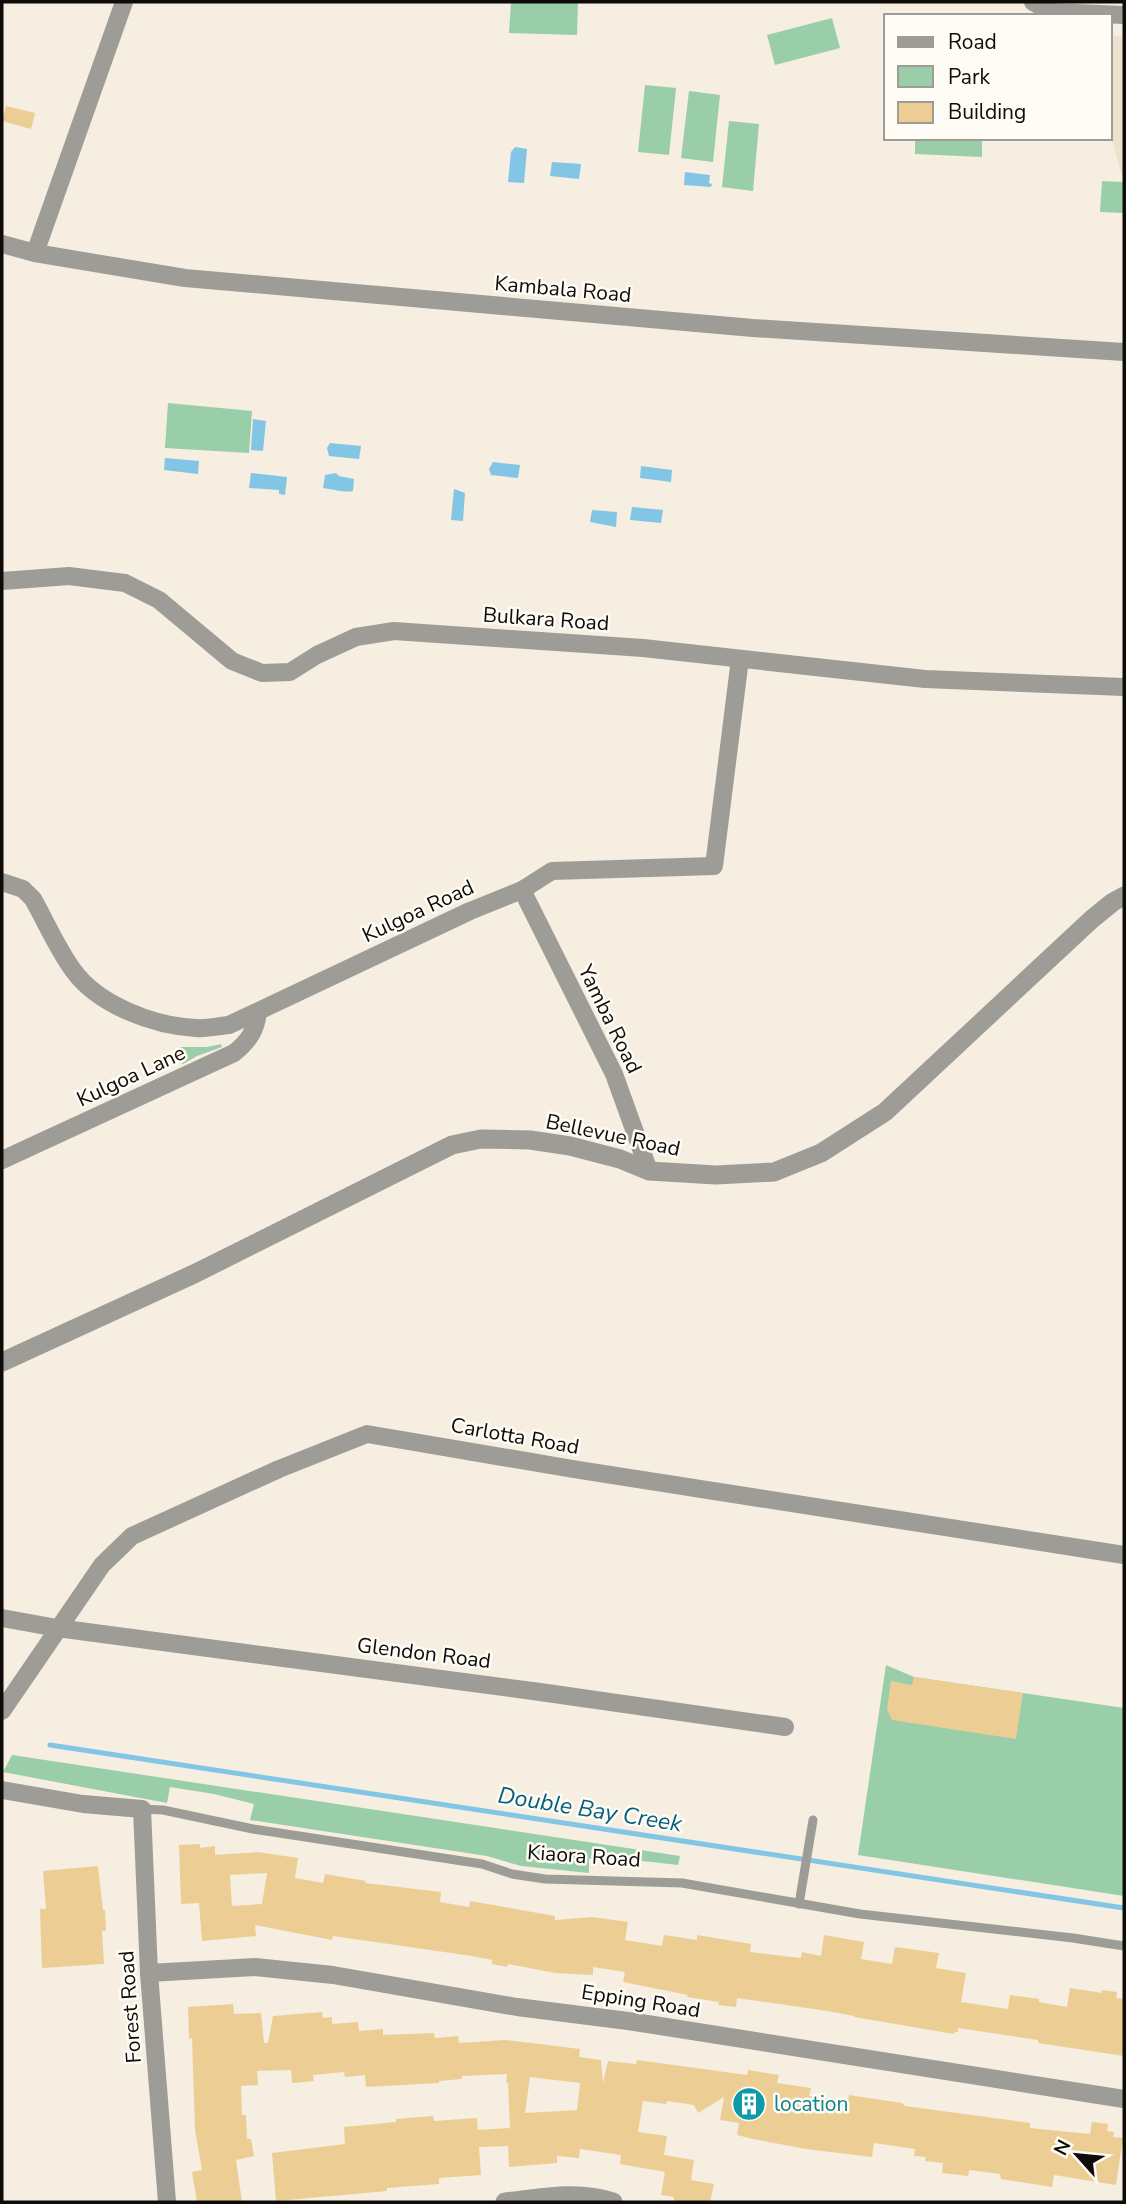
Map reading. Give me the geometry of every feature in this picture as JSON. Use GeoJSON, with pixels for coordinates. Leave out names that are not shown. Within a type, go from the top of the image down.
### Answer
{"type":"FeatureCollection","features":[{"type":"Feature","properties":{"kind":"street"},"geometry":{"type":"LineString","coordinates":[[34,253],[124,2]]}},
{"type":"Feature","properties":{"kind":"street"},"geometry":{"type":"LineString","coordinates":[[1032,2],[1052,12],[1100,14]]}},
{"type":"Feature","properties":{"kind":"street","name":"Kambala Road"},"geometry":{"type":"LineString","coordinates":[[2,244],[34,253],[185,278],[753,328],[1124,352]]}},
{"type":"Feature","properties":{"kind":"street","name":"Bulkara Road"},"geometry":{"type":"LineString","coordinates":[[2,581],[69,576],[125,583],[159,600],[232,661],[262,673],[290,671],[356,637],[394,631],[643,648],[925,679],[1124,687]]}},
{"type":"Feature","properties":{"kind":"street","name":"Kulgoa Road"},"geometry":{"type":"LineString","coordinates":[[2,882],[23,889],[33,899],[74,971],[103,998],[133,1014],[170,1025],[198,1028],[229,1025],[470,911],[522,890],[552,871],[714,866],[740,659]]}},
{"type":"Feature","properties":{"kind":"street","name":"Yamba Road"},"geometry":{"type":"LineString","coordinates":[[522,890],[614,1074],[649,1171]]}},
{"type":"Feature","properties":{"kind":"street","name":"Bellevue Road"},"geometry":{"type":"LineString","coordinates":[[2,1362],[196,1273],[452,1145],[481,1139],[530,1140],[570,1146],[620,1159],[649,1171],[716,1175],[774,1172],[821,1153],[885,1112],[1092,919],[1124,896]]}},
{"type":"Feature","properties":{"kind":"street","name":"Kulgoa Lane"},"geometry":{"type":"LineString","coordinates":[[2,1160],[234,1054],[251,1035],[258,1012]]}},
{"type":"Feature","properties":{"kind":"street","name":"Carlotta Road"},"geometry":{"type":"LineString","coordinates":[[2,1711],[102,1565],[132,1536],[279,1469],[367,1434],[600,1474],[1124,1555]]}},
{"type":"Feature","properties":{"kind":"street","name":"Glendon Road"},"geometry":{"type":"LineString","coordinates":[[2,1618],[57,1628],[785,1727]]}},
{"type":"Feature","properties":{"kind":"street","name":"Kiaora Road"},"geometry":{"type":"LineString","coordinates":[[2,1790],[83,1804],[142,1809]]}},
{"type":"Feature","properties":{"kind":"street","name":"Forest Road"},"geometry":{"type":"LineString","coordinates":[[142,1809],[149,1973],[167,2202]]}},
{"type":"Feature","properties":{"kind":"street","name":"Epping Road"},"geometry":{"type":"LineString","coordinates":[[149,1973],[256,1967],[333,1975],[517,2007],[628,2021],[1124,2099]]}},
{"type":"Feature","properties":{"kind":"street"},"geometry":{"type":"LineString","coordinates":[[505,2202],[576,2195],[612,2202]]}},
{"type":"Feature","properties":{"kind":"lane","name":"Kiaora Road"},"geometry":{"type":"LineString","coordinates":[[142,1809],[163,1810],[253,1829],[482,1864],[512,1874],[585,1881],[682,1883],[860,1914],[1124,1946]]}},
{"type":"Feature","properties":{"kind":"lane"},"geometry":{"type":"LineString","coordinates":[[799,1904],[813,1820]]}},
{"type":"Feature","properties":{"kind":"shaded area"},"geometry":{"type":"Polygon","coordinates":[[[1112,36],[1124,37],[1122,176],[1112,138],[1112,36]]]}},
{"type":"Feature","properties":{"kind":"green space"},"geometry":{"type":"Polygon","coordinates":[[[511,2],[578,2],[577,35],[509,33],[511,2]]]}},
{"type":"Feature","properties":{"kind":"green space"},"geometry":{"type":"Polygon","coordinates":[[[832,18],[840,48],[775,65],[767,35],[832,18]]]}},
{"type":"Feature","properties":{"kind":"green space"},"geometry":{"type":"Polygon","coordinates":[[[645,85],[676,88],[669,155],[638,152],[645,85]]]}},
{"type":"Feature","properties":{"kind":"green space"},"geometry":{"type":"Polygon","coordinates":[[[689,91],[720,95],[713,162],[681,158],[689,91]]]}},
{"type":"Feature","properties":{"kind":"green space"},"geometry":{"type":"Polygon","coordinates":[[[729,121],[759,124],[753,191],[722,187],[729,121]]]}},
{"type":"Feature","properties":{"kind":"green space"},"geometry":{"type":"Polygon","coordinates":[[[915,140],[982,140],[982,157],[915,154],[915,140]]]}},
{"type":"Feature","properties":{"kind":"green space"},"geometry":{"type":"Polygon","coordinates":[[[1102,181],[1124,182],[1124,213],[1100,212],[1102,181]]]}},
{"type":"Feature","properties":{"kind":"green space"},"geometry":{"type":"Polygon","coordinates":[[[168,403],[252,411],[249,453],[165,448],[168,403]]]}},
{"type":"Feature","properties":{"kind":"green space"},"geometry":{"type":"Polygon","coordinates":[[[221,1044],[222,1047],[183,1064],[174,1059],[180,1047],[221,1044]]]}},
{"type":"Feature","properties":{"kind":"green space"},"geometry":{"type":"Polygon","coordinates":[[[886,1665],[914,1677],[1124,1708],[1124,1896],[858,1855],[886,1665]]]}},
{"type":"Feature","properties":{"kind":"green space"},"geometry":{"type":"Polygon","coordinates":[[[12,1755],[680,1856],[678,1865],[625,1859],[589,1859],[589,1873],[521,1866],[487,1856],[250,1820],[254,1804],[214,1794],[170,1787],[167,1803],[3,1772],[12,1755]]]}},
{"type":"Feature","properties":{"kind":"water"},"geometry":{"type":"Polygon","coordinates":[[[515,147],[527,149],[524,183],[508,182],[511,152],[515,147]]]}},
{"type":"Feature","properties":{"kind":"water"},"geometry":{"type":"Polygon","coordinates":[[[552,162],[581,164],[579,179],[550,176],[552,162]]]}},
{"type":"Feature","properties":{"kind":"water"},"geometry":{"type":"Polygon","coordinates":[[[685,172],[710,175],[711,187],[684,185],[685,172]]]}},
{"type":"Feature","properties":{"kind":"water"},"geometry":{"type":"Polygon","coordinates":[[[253,419],[266,421],[263,451],[251,450],[253,419]]]}},
{"type":"Feature","properties":{"kind":"water"},"geometry":{"type":"Polygon","coordinates":[[[330,443],[361,446],[359,459],[329,456],[327,448],[330,443]]]}},
{"type":"Feature","properties":{"kind":"water"},"geometry":{"type":"Polygon","coordinates":[[[165,458],[199,461],[198,474],[164,470],[165,458]]]}},
{"type":"Feature","properties":{"kind":"water"},"geometry":{"type":"Polygon","coordinates":[[[493,462],[520,465],[518,478],[491,475],[489,469],[493,462]]]}},
{"type":"Feature","properties":{"kind":"water"},"geometry":{"type":"Polygon","coordinates":[[[641,466],[672,470],[671,482],[640,478],[641,466]]]}},
{"type":"Feature","properties":{"kind":"water"},"geometry":{"type":"Polygon","coordinates":[[[251,473],[287,477],[285,495],[279,494],[279,490],[249,488],[251,473]]]}},
{"type":"Feature","properties":{"kind":"water"},"geometry":{"type":"Polygon","coordinates":[[[336,473],[354,479],[353,491],[323,488],[325,475],[336,473]]]}},
{"type":"Feature","properties":{"kind":"water"},"geometry":{"type":"Polygon","coordinates":[[[454,489],[465,493],[463,521],[451,520],[454,489]]]}},
{"type":"Feature","properties":{"kind":"water"},"geometry":{"type":"Polygon","coordinates":[[[632,507],[663,510],[661,523],[630,520],[632,507]]]}},
{"type":"Feature","properties":{"kind":"water"},"geometry":{"type":"Polygon","coordinates":[[[592,510],[617,512],[616,527],[590,522],[592,510]]]}},
{"type":"Feature","properties":{"kind":"building"},"geometry":{"type":"Polygon","coordinates":[[[6,106],[35,113],[31,129],[2,121],[6,106]]]}},
{"type":"Feature","properties":{"kind":"building"},"geometry":{"type":"Polygon","coordinates":[[[914,1677],[1023,1693],[1016,1739],[892,1720],[887,1709],[891,1681],[912,1685],[914,1677]]]}},
{"type":"Feature","properties":{"kind":"building"},"geometry":{"type":"Polygon","coordinates":[[[200,1844],[200,1848],[215,1846],[215,1855],[258,1852],[298,1858],[295,1878],[323,1883],[325,1874],[366,1881],[365,1883],[441,1892],[440,1902],[469,1907],[470,1901],[555,1916],[555,1920],[592,1917],[628,1922],[625,1940],[662,1946],[664,1935],[697,1940],[697,1935],[751,1944],[750,1952],[801,1958],[802,1952],[821,1956],[824,1935],[864,1942],[861,1959],[892,1964],[895,1947],[939,1953],[936,1968],[966,1973],[961,2002],[1008,2009],[1010,1995],[1067,2007],[1070,1988],[1102,1993],[1102,1990],[1117,1992],[1116,1998],[1124,1999],[1124,2056],[958,2028],[958,2032],[954,2034],[737,1998],[736,2007],[718,2005],[719,2002],[623,1982],[625,1972],[593,1967],[593,1975],[555,1973],[508,1964],[507,1967],[492,1964],[492,1960],[472,1956],[333,1936],[332,1940],[255,1925],[256,1936],[202,1941],[199,1903],[181,1904],[179,1845],[200,1844]],[[267,1873],[230,1875],[232,1906],[262,1904],[267,1873]]]}},
{"type":"Feature","properties":{"kind":"building"},"geometry":{"type":"Polygon","coordinates":[[[98,1866],[105,1910],[106,1931],[102,1931],[104,1964],[42,1968],[40,1909],[46,1909],[43,1871],[98,1866]]]}},
{"type":"Feature","properties":{"kind":"building"},"geometry":{"type":"Polygon","coordinates":[[[233,2004],[234,2014],[261,2013],[264,2043],[268,2043],[273,2016],[322,2012],[323,2018],[332,2017],[332,2024],[358,2022],[359,2031],[383,2029],[383,2035],[434,2033],[435,2038],[458,2036],[459,2043],[505,2040],[580,2049],[579,2057],[601,2060],[603,2083],[608,2061],[636,2064],[637,2060],[747,2075],[748,2070],[779,2075],[777,2083],[811,2088],[809,2096],[848,2100],[849,2095],[902,2103],[905,2106],[1030,2123],[1030,2128],[1090,2134],[1092,2122],[1108,2124],[1107,2131],[1114,2132],[1113,2137],[1123,2138],[1116,2185],[1054,2175],[1052,2187],[1001,2179],[1000,2174],[969,2170],[968,2176],[942,2173],[943,2163],[925,2161],[926,2157],[914,2156],[915,2149],[874,2143],[872,2157],[753,2139],[737,2135],[739,2123],[720,2120],[724,2097],[698,2113],[694,2105],[643,2101],[638,2132],[667,2136],[664,2155],[694,2160],[691,2180],[714,2184],[710,2202],[674,2201],[674,2197],[661,2195],[665,2172],[620,2164],[621,2155],[580,2149],[579,2158],[557,2156],[557,2163],[509,2167],[508,2146],[479,2147],[481,2175],[439,2178],[439,2184],[387,2188],[387,2191],[276,2201],[272,2153],[345,2144],[344,2127],[433,2116],[434,2121],[477,2118],[478,2130],[510,2128],[507,2074],[462,2076],[462,2079],[439,2083],[366,2087],[365,2075],[345,2077],[344,2072],[313,2075],[314,2081],[292,2083],[291,2070],[257,2071],[258,2085],[241,2086],[242,2115],[246,2115],[247,2139],[251,2139],[254,2156],[236,2160],[242,2202],[197,2202],[192,2172],[202,2170],[195,2130],[192,2038],[189,2039],[188,2007],[233,2004]],[[530,2077],[525,2113],[577,2110],[580,2083],[530,2077]]]}},
{"type":"Feature","properties":{"kind":"waterway","name":"Double Bay Creek"},"geometry":{"type":"LineString","coordinates":[[50,1745],[1124,1908]]}},
{"type":"Feature","properties":{"kind":"place","name":"location"},"geometry":{"type":"Point","coordinates":[749,2104]}}]}
